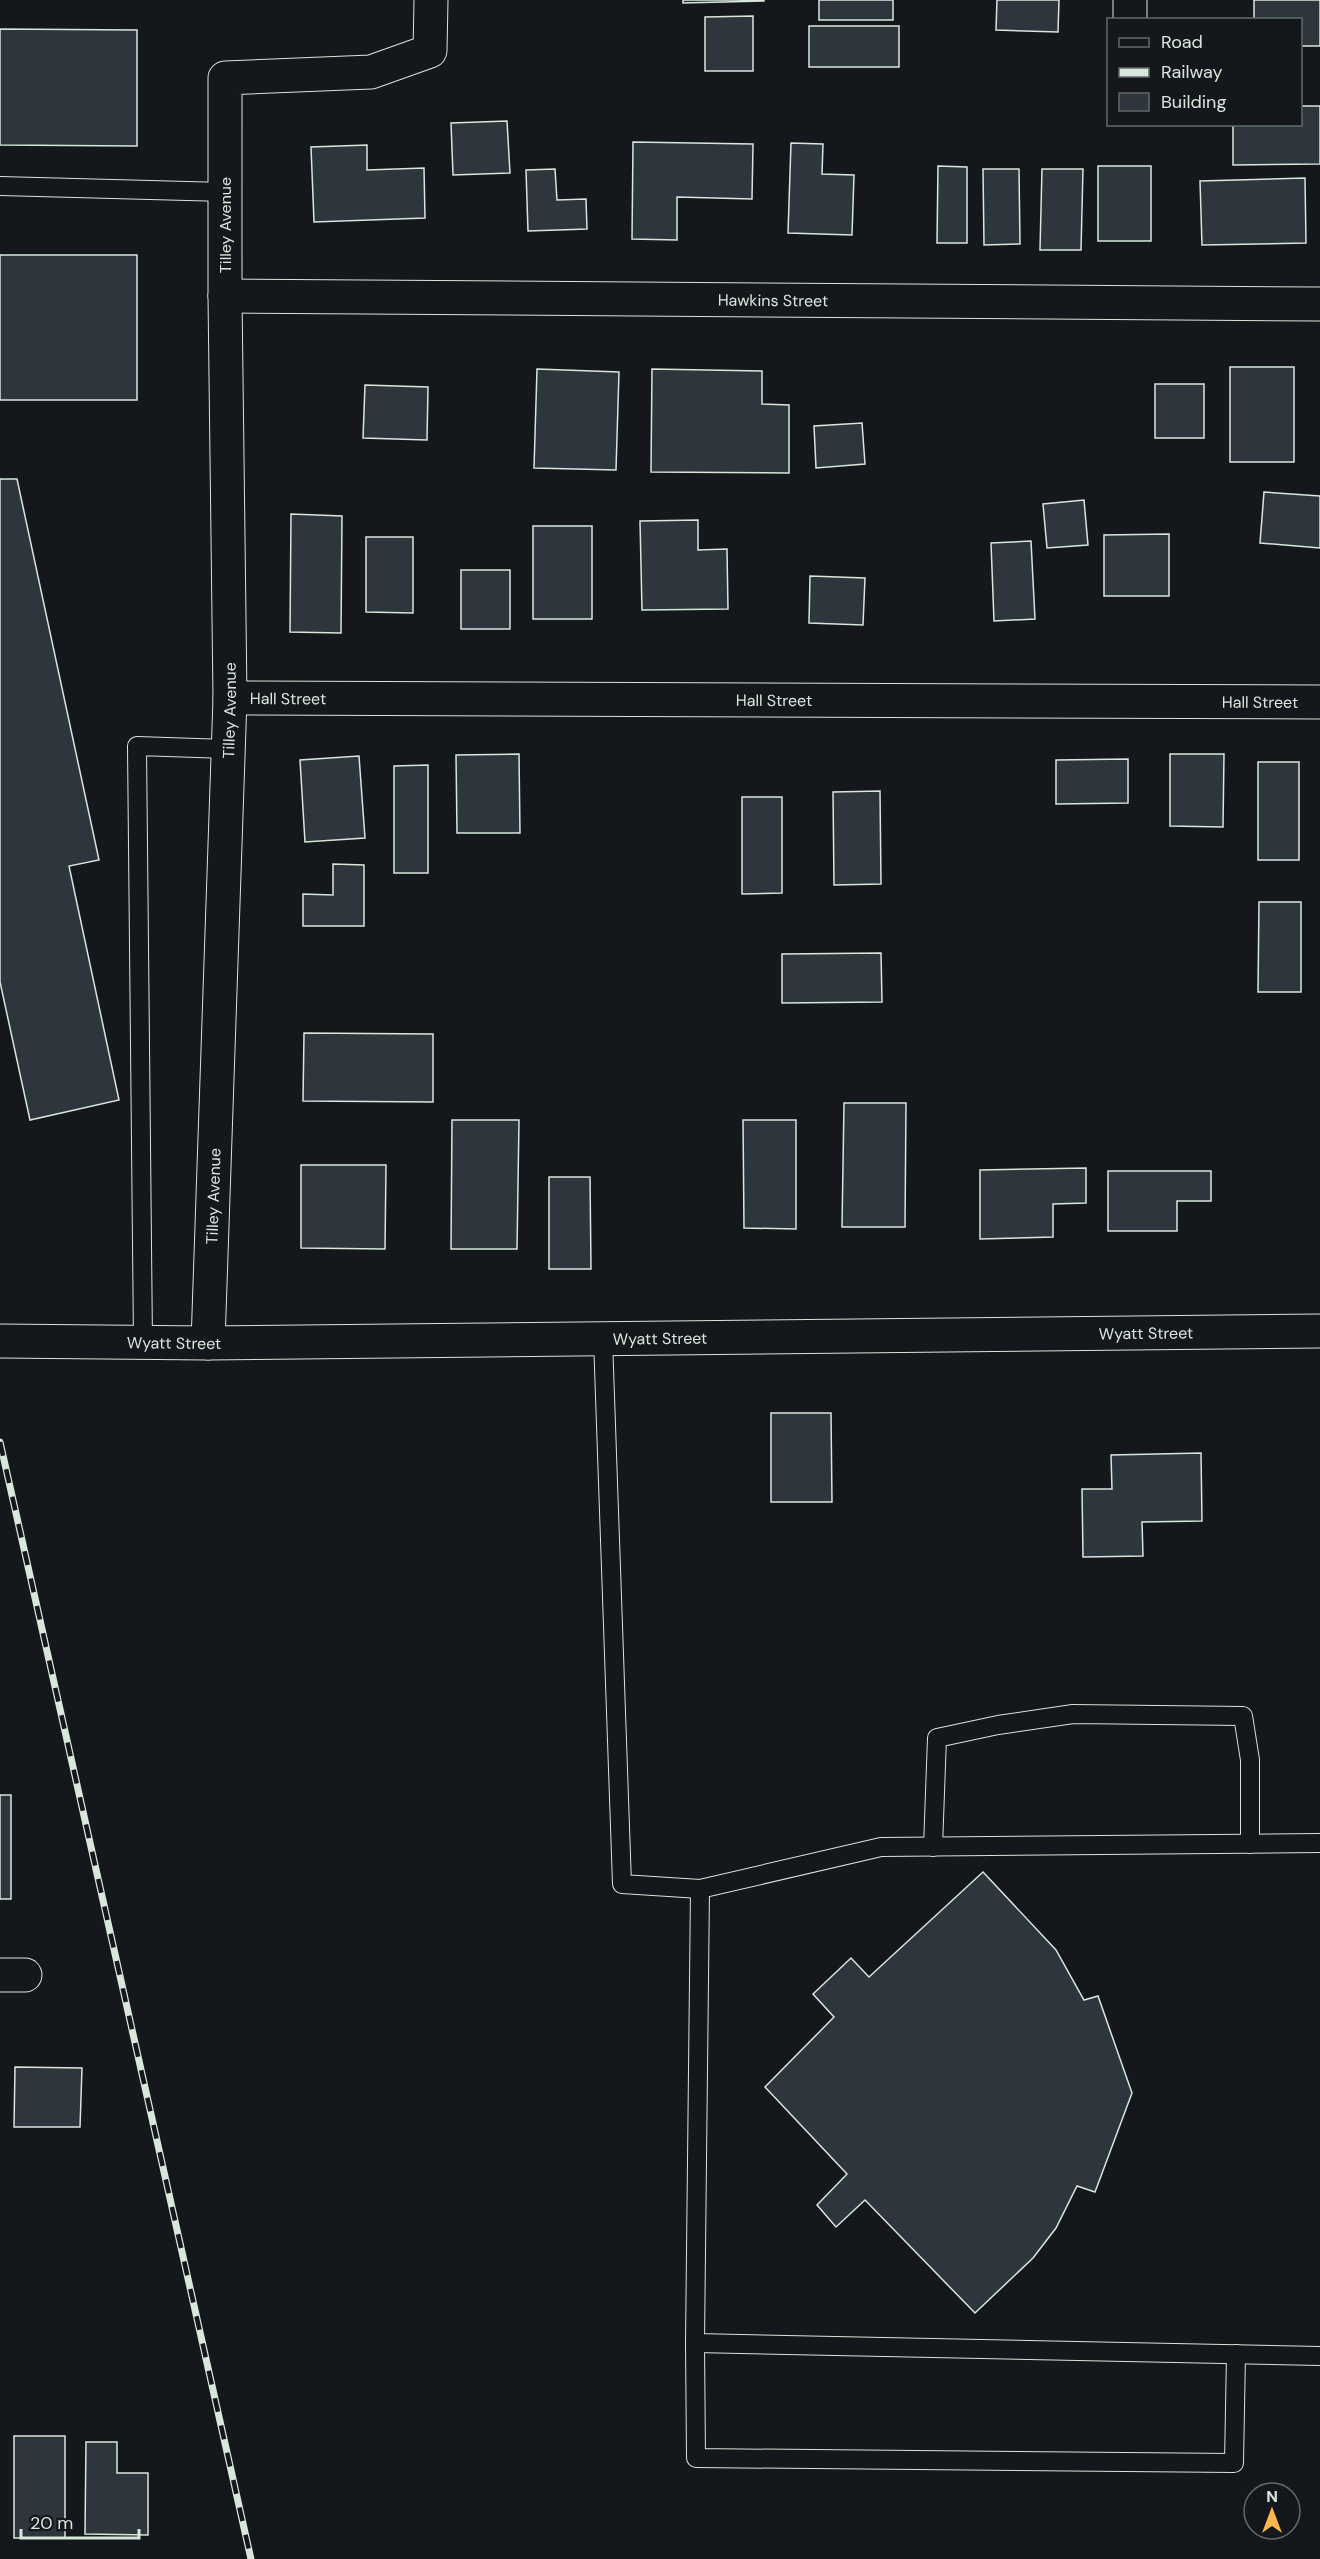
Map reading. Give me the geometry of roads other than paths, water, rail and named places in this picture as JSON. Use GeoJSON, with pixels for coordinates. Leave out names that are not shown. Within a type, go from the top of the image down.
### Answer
{"type":"FeatureCollection","features":[{"type":"Feature","properties":{"kind":"street","name":"Tilley Avenue"},"geometry":{"type":"LineString","coordinates":[[208,1343],[230,698],[225,78],[371,72],[430,51],[431,0]]}},
{"type":"Feature","properties":{"kind":"street"},"geometry":{"type":"LineString","coordinates":[[1130,0],[1130,18]]}},
{"type":"Feature","properties":{"kind":"street","name":"Hawkins Street"},"geometry":{"type":"LineString","coordinates":[[225,296],[1320,304]]}},
{"type":"Feature","properties":{"kind":"street","name":"Hall Street"},"geometry":{"type":"LineString","coordinates":[[230,698],[1320,702]]}},
{"type":"Feature","properties":{"kind":"street","name":"Wyatt Street"},"geometry":{"type":"LineString","coordinates":[[0,1341],[208,1343],[1320,1331]]}},
{"type":"Feature","properties":{"kind":"lane"},"geometry":{"type":"LineString","coordinates":[[0,186],[225,192]]}},
{"type":"Feature","properties":{"kind":"lane"},"geometry":{"type":"LineString","coordinates":[[142,1343],[137,746],[227,749]]}},
{"type":"Feature","properties":{"kind":"lane"},"geometry":{"type":"LineString","coordinates":[[603,1339],[622,1884],[700,1890],[880,1847],[1320,1843]]}},
{"type":"Feature","properties":{"kind":"lane"},"geometry":{"type":"LineString","coordinates":[[933,1847],[937,1738],[998,1725],[1073,1714],[1243,1716],[1250,1760],[1250,1844]]}},
{"type":"Feature","properties":{"kind":"lane"},"geometry":{"type":"LineString","coordinates":[[700,1890],[696,2458],[1234,2463],[1236,2354]]}},
{"type":"Feature","properties":{"kind":"lane"},"geometry":{"type":"LineString","coordinates":[[696,2343],[1320,2356]]}},
{"type":"Feature","properties":{"kind":"railway"},"geometry":{"type":"LineString","coordinates":[[0,1442],[251,2559]]}}]}
